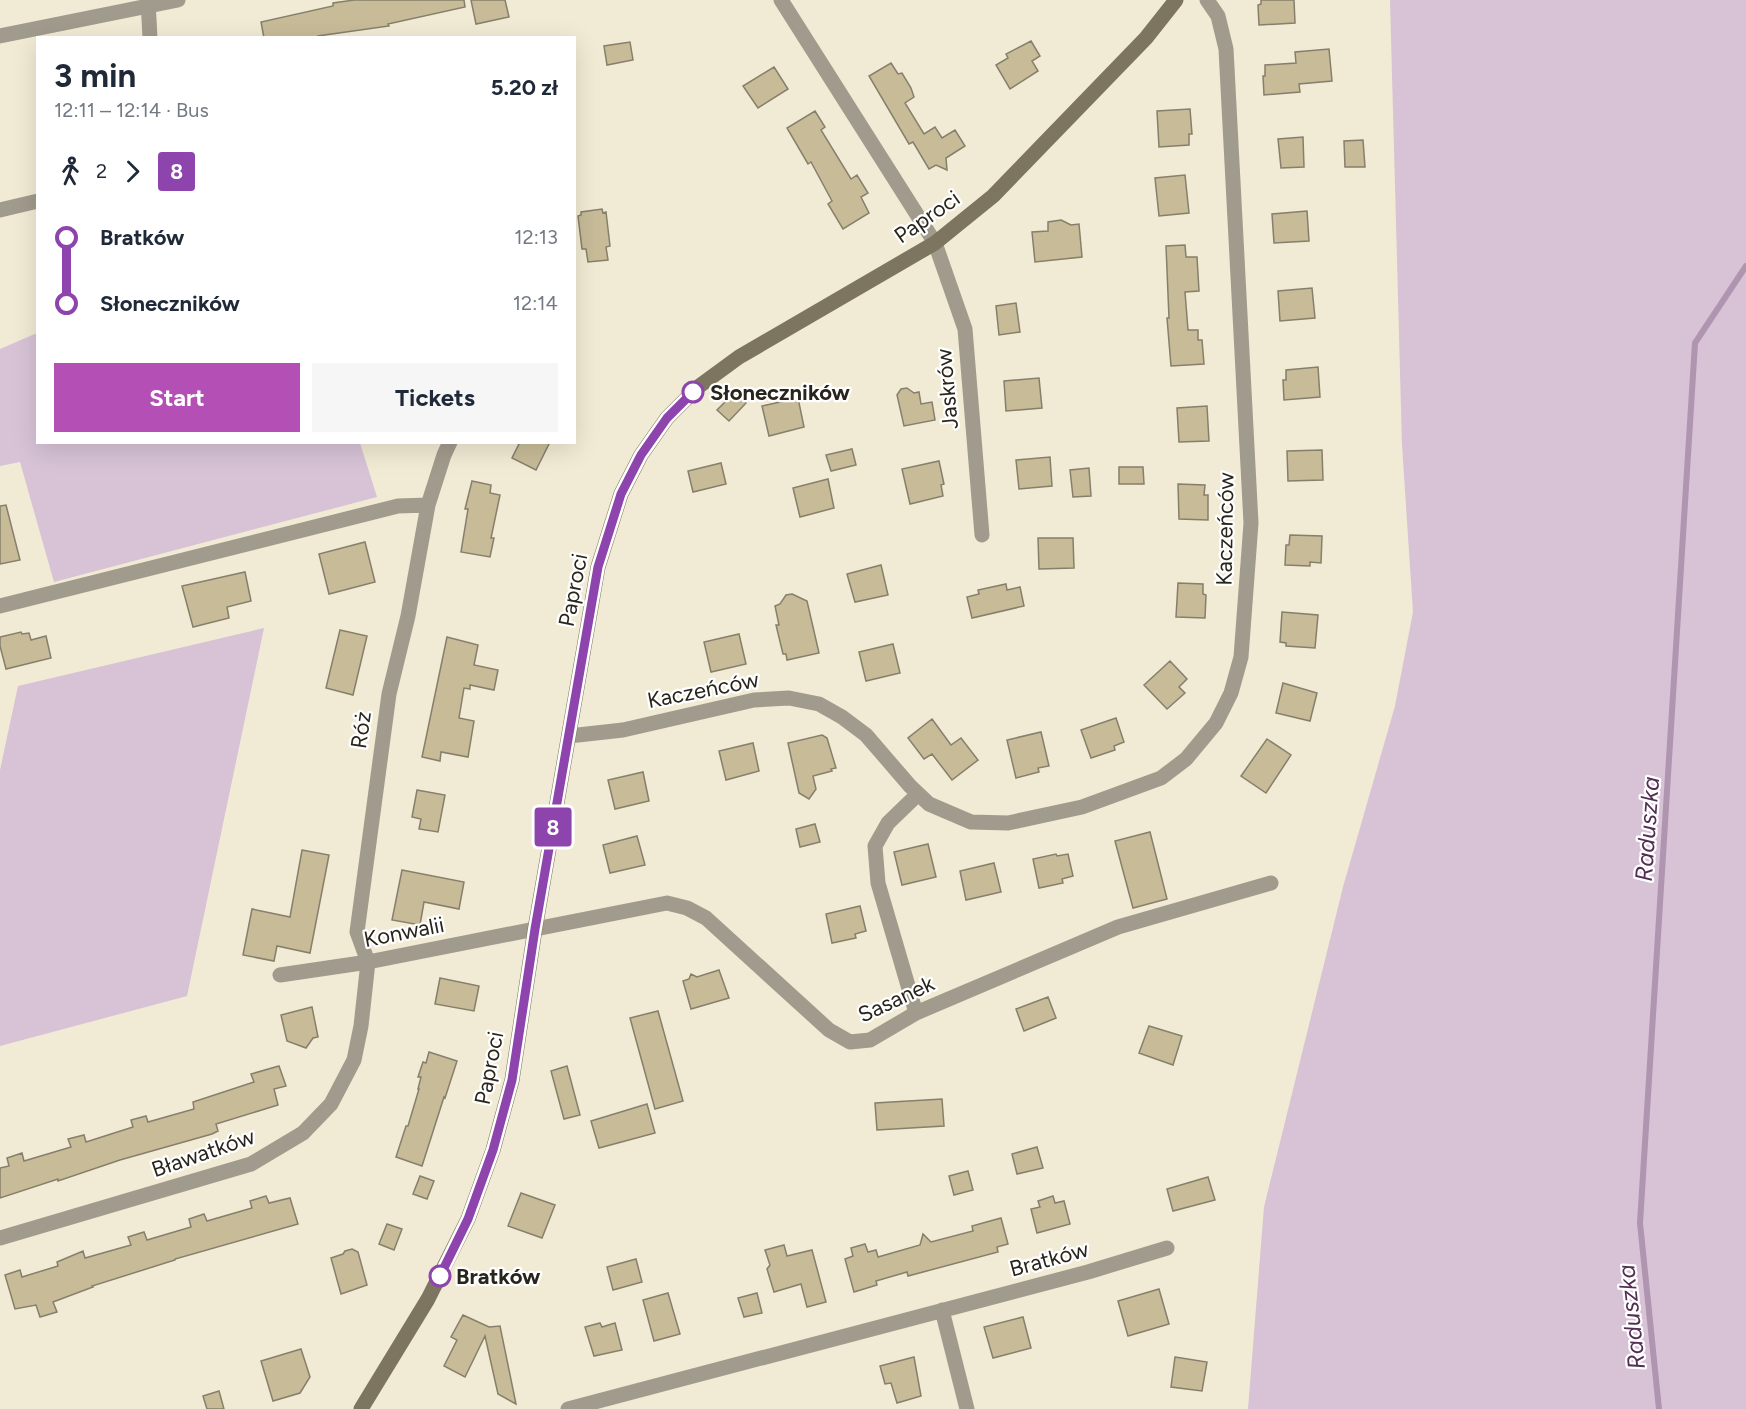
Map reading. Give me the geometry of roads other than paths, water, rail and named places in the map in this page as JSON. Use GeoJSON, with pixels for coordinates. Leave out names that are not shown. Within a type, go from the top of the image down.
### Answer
{"type":"FeatureCollection","features":[{"type":"Feature","properties":{"kind":"street"},"geometry":{"type":"LineString","coordinates":[[0,36],[149,3],[178,0]]}},
{"type":"Feature","properties":{"kind":"street","name":"Paproci"},"geometry":{"type":"LineString","coordinates":[[361,1409],[428,1299],[468,1219],[490,1160],[512,1080],[535,929],[598,567],[621,494],[641,455],[667,418],[698,387],[739,357],[935,243],[993,196],[1146,38],[1176,0]]}},
{"type":"Feature","properties":{"kind":"street","name":"Kaczeńców"},"geometry":{"type":"LineString","coordinates":[[569,736],[623,730],[754,700],[789,698],[819,704],[842,717],[866,735],[929,804],[971,822],[1008,823],[1082,807],[1161,778],[1186,759],[1216,723],[1231,693],[1241,657],[1251,523],[1226,49],[1218,16],[1207,0]]}},
{"type":"Feature","properties":{"kind":"street"},"geometry":{"type":"LineString","coordinates":[[786,2],[935,243]]}},
{"type":"Feature","properties":{"kind":"street"},"geometry":{"type":"LineString","coordinates":[[149,3],[150,36]]}},
{"type":"Feature","properties":{"kind":"street"},"geometry":{"type":"LineString","coordinates":[[0,210],[36,201]]}},
{"type":"Feature","properties":{"kind":"street","name":"Jaskrów"},"geometry":{"type":"LineString","coordinates":[[935,243],[964,329],[982,535]]}},
{"type":"Feature","properties":{"kind":"street","name":"Róż"},"geometry":{"type":"LineString","coordinates":[[368,962],[357,932],[389,694],[408,616],[428,505],[449,444]]}},
{"type":"Feature","properties":{"kind":"street"},"geometry":{"type":"LineString","coordinates":[[0,606],[398,506],[428,505]]}},
{"type":"Feature","properties":{"kind":"street"},"geometry":{"type":"LineString","coordinates":[[916,1013],[878,883],[875,846],[888,823],[918,794]]}},
{"type":"Feature","properties":{"kind":"street","name":"Sasanek"},"geometry":{"type":"LineString","coordinates":[[535,929],[667,903],[687,908],[705,918],[829,1030],[850,1042],[870,1040],[916,1013],[1118,927],[1271,883]]}},
{"type":"Feature","properties":{"kind":"street","name":"Konwalii"},"geometry":{"type":"LineString","coordinates":[[280,975],[368,962],[535,929]]}},
{"type":"Feature","properties":{"kind":"street","name":"Bławatków"},"geometry":{"type":"LineString","coordinates":[[0,1238],[251,1164],[303,1133],[331,1104],[354,1060],[361,1026],[368,962]]}},
{"type":"Feature","properties":{"kind":"street","name":"Bratków"},"geometry":{"type":"LineString","coordinates":[[568,1409],[1088,1272],[1167,1248]]}},
{"type":"Feature","properties":{"kind":"street"},"geometry":{"type":"LineString","coordinates":[[942,1310],[967,1409]]}},
{"type":"Feature","properties":{"kind":"street"},"geometry":{"type":"LineString","coordinates":[[608,1398],[625,1409]]}},
{"type":"Feature","properties":{"kind":"waterway","name":"Raduszka"},"geometry":{"type":"LineString","coordinates":[[1659,1409],[1640,1223],[1695,343],[1746,266]]}},
{"type":"Feature","properties":{"kind":"place","name":"Słoneczników"},"geometry":{"type":"Point","coordinates":[693,392]}},
{"type":"Feature","properties":{"kind":"place","name":"Bratków"},"geometry":{"type":"Point","coordinates":[440,1276]}}]}
